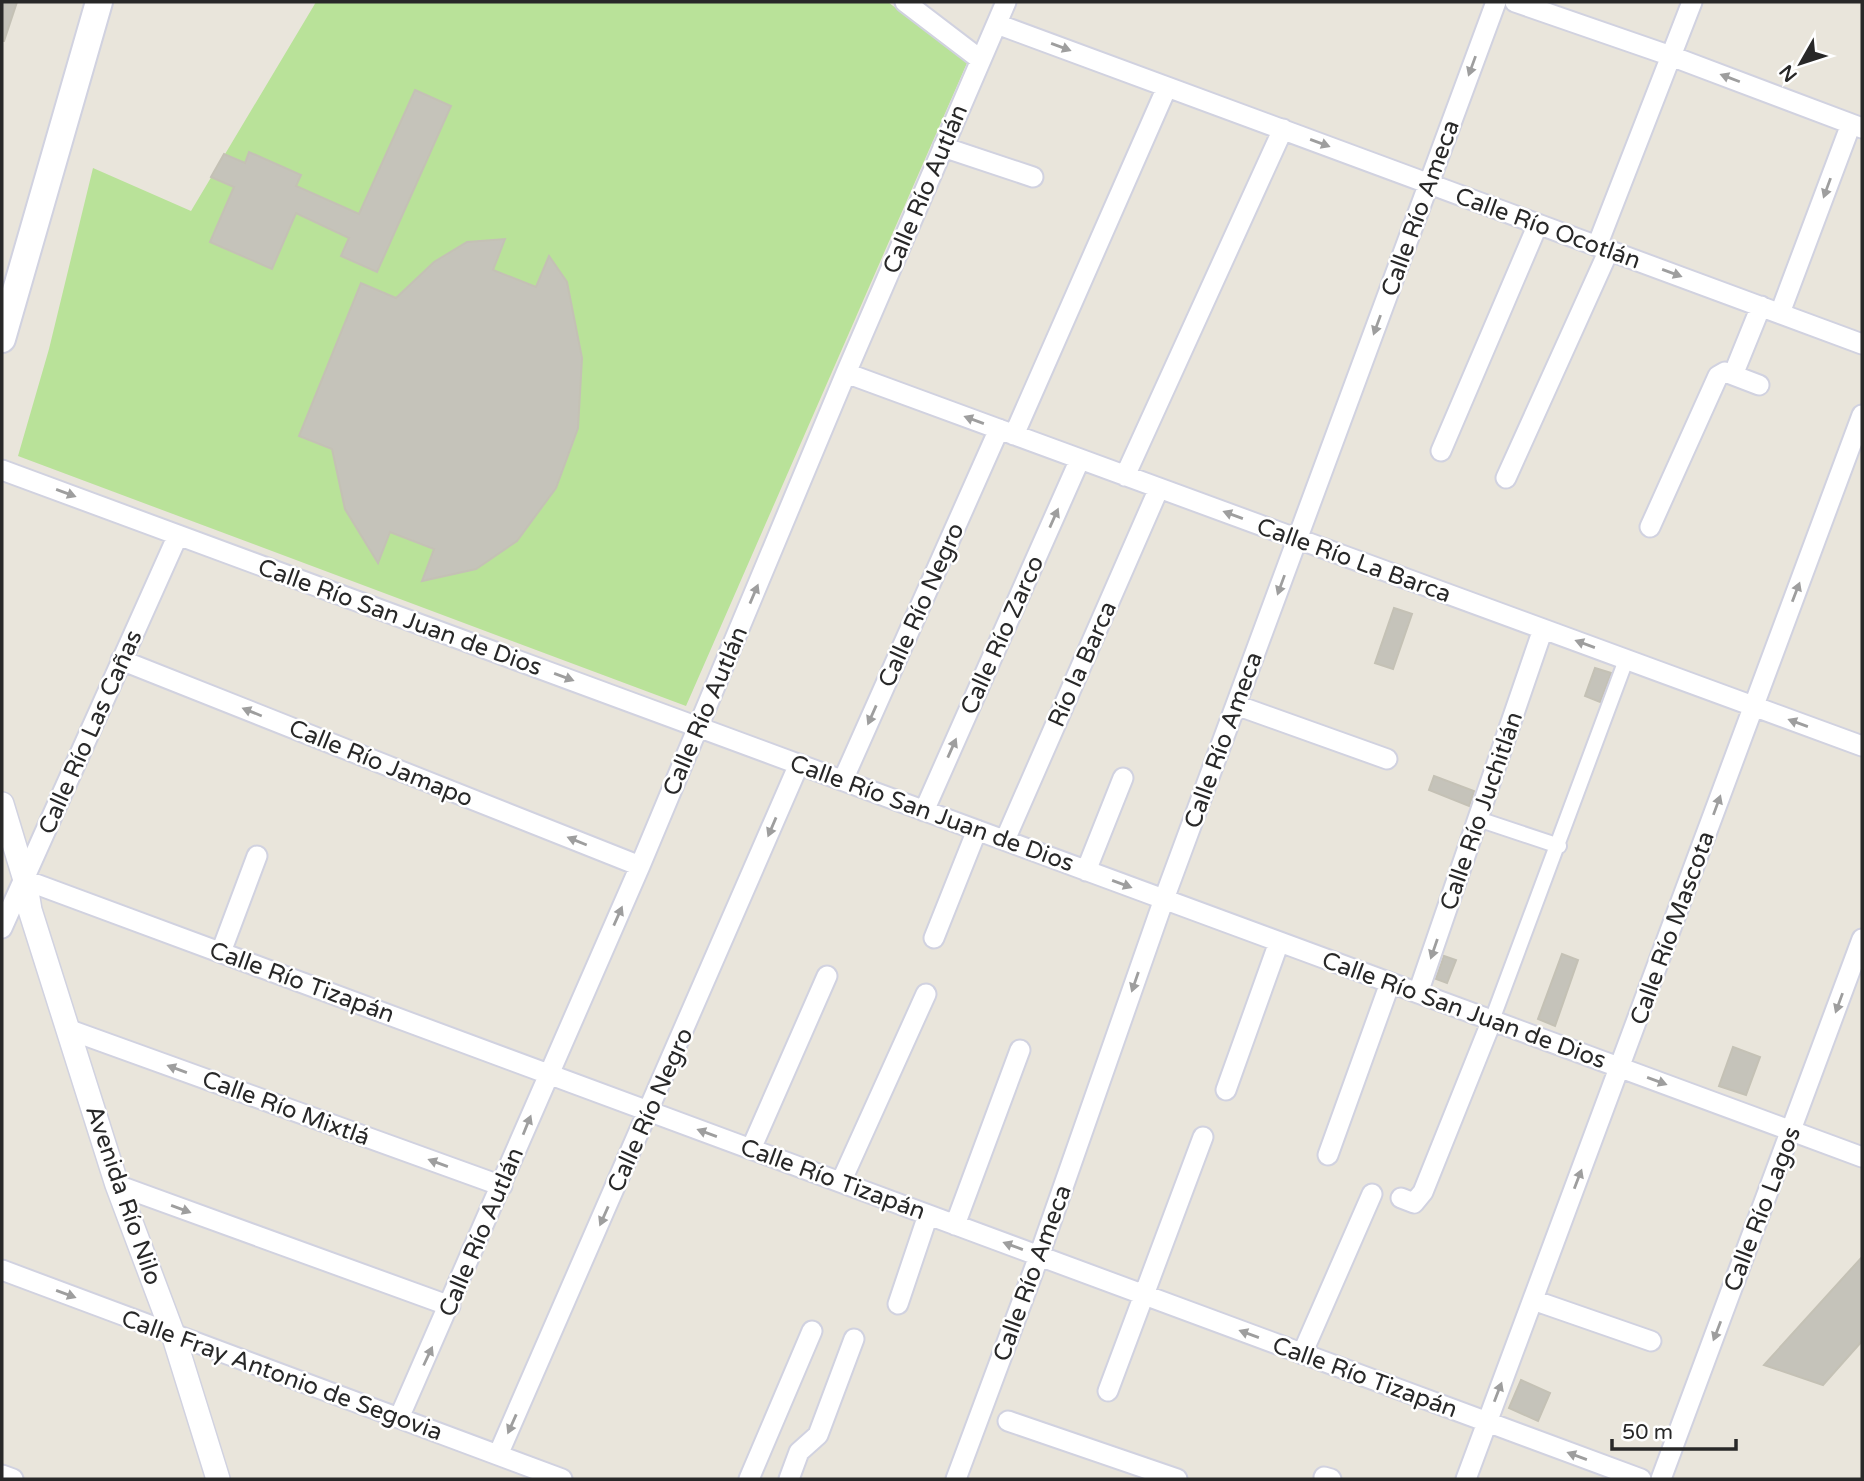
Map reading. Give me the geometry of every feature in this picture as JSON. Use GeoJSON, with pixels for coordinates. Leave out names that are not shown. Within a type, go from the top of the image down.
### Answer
{"type":"FeatureCollection","features":[{"type":"Feature","properties":{"kind":"main road"},"geometry":{"type":"LineString","coordinates":[[2,339],[100,2]]}},
{"type":"Feature","properties":{"kind":"street"},"geometry":{"type":"LineString","coordinates":[[905,2],[981,60]]}},
{"type":"Feature","properties":{"kind":"street","name":"Calle Río Autlán"},"geometry":{"type":"LineString","coordinates":[[399,1418],[640,866],[846,373],[1006,2]]}},
{"type":"Feature","properties":{"kind":"street","name":"Calle Río Ameca"},"geometry":{"type":"LineString","coordinates":[[956,1479],[1039,1256],[1164,899],[1496,2]]}},
{"type":"Feature","properties":{"kind":"street"},"geometry":{"type":"LineString","coordinates":[[1515,2],[1671,56],[1856,126],[1780,313]]}},
{"type":"Feature","properties":{"kind":"street"},"geometry":{"type":"LineString","coordinates":[[1506,478],[1603,248],[1692,2]]}},
{"type":"Feature","properties":{"kind":"street","name":"Calle Río Ocotlán"},"geometry":{"type":"LineString","coordinates":[[997,23],[1862,344]]}},
{"type":"Feature","properties":{"kind":"street","name":"Calle Río Negro"},"geometry":{"type":"LineString","coordinates":[[843,780],[1167,87]]}},
{"type":"Feature","properties":{"kind":"street"},"geometry":{"type":"LineString","coordinates":[[1125,476],[1283,129]]}},
{"type":"Feature","properties":{"kind":"street"},"geometry":{"type":"LineString","coordinates":[[943,147],[1033,177]]}},
{"type":"Feature","properties":{"kind":"street"},"geometry":{"type":"LineString","coordinates":[[1441,451],[1538,224]]}},
{"type":"Feature","properties":{"kind":"street"},"geometry":{"type":"LineString","coordinates":[[1733,374],[1761,306]]}},
{"type":"Feature","properties":{"kind":"street"},"geometry":{"type":"LineString","coordinates":[[1650,527],[1716,378],[1725,372],[1759,385]]}},
{"type":"Feature","properties":{"kind":"street","name":"Calle Río La Barca"},"geometry":{"type":"LineString","coordinates":[[846,373],[1862,746]]}},
{"type":"Feature","properties":{"kind":"street","name":"Calle Río Mascota"},"geometry":{"type":"LineString","coordinates":[[1466,1479],[1862,415]]}},
{"type":"Feature","properties":{"kind":"street","name":"Calle Río Zarco"},"geometry":{"type":"LineString","coordinates":[[924,811],[1080,459]]}},
{"type":"Feature","properties":{"kind":"street","name":"Calle Río San Juan de Dios"},"geometry":{"type":"LineString","coordinates":[[2,470],[1862,1157]]}},
{"type":"Feature","properties":{"kind":"street","name":"Río la Barca"},"geometry":{"type":"LineString","coordinates":[[1005,841],[1159,488]]}},
{"type":"Feature","properties":{"kind":"street","name":"Calle Río Las Cañas"},"geometry":{"type":"LineString","coordinates":[[2,928],[24,895],[121,660],[178,535]]}},
{"type":"Feature","properties":{"kind":"street","name":"Calle Río Juchitlán"},"geometry":{"type":"LineString","coordinates":[[1418,993],[1543,629]]}},
{"type":"Feature","properties":{"kind":"street","name":"Calle Río Jamapo"},"geometry":{"type":"LineString","coordinates":[[121,660],[640,866]]}},
{"type":"Feature","properties":{"kind":"street"},"geometry":{"type":"LineString","coordinates":[[1401,1198],[1414,1203],[1421,1196],[1559,846],[1626,660]]}},
{"type":"Feature","properties":{"kind":"street"},"geometry":{"type":"LineString","coordinates":[[1236,705],[1387,759]]}},
{"type":"Feature","properties":{"kind":"street","name":"Calle Río Negro"},"geometry":{"type":"LineString","coordinates":[[498,1455],[799,764]]}},
{"type":"Feature","properties":{"kind":"street"},"geometry":{"type":"LineString","coordinates":[[1086,871],[1123,778]]}},
{"type":"Feature","properties":{"kind":"street","name":"Avenida Río Nilo"},"geometry":{"type":"LineString","coordinates":[[2,804],[24,895],[70,1030],[117,1185],[173,1334],[218,1479]]}},
{"type":"Feature","properties":{"kind":"street"},"geometry":{"type":"LineString","coordinates":[[1478,819],[1559,846]]}},
{"type":"Feature","properties":{"kind":"street"},"geometry":{"type":"LineString","coordinates":[[934,939],[977,830]]}},
{"type":"Feature","properties":{"kind":"street","name":"Avenida Río Nilo"},"geometry":{"type":"LineString","coordinates":[[2,854],[24,895]]}},
{"type":"Feature","properties":{"kind":"street"},"geometry":{"type":"LineString","coordinates":[[220,952],[257,856]]}},
{"type":"Feature","properties":{"kind":"street","name":"Calle Río Tizapán"},"geometry":{"type":"LineString","coordinates":[[24,895],[220,952],[1641,1479]]}},
{"type":"Feature","properties":{"kind":"street","name":"Calle Río Lagos"},"geometry":{"type":"LineString","coordinates":[[1661,1479],[1862,939]]}},
{"type":"Feature","properties":{"kind":"street"},"geometry":{"type":"LineString","coordinates":[[1226,1090],[1279,942]]}},
{"type":"Feature","properties":{"kind":"street"},"geometry":{"type":"LineString","coordinates":[[751,1149],[827,976]]}},
{"type":"Feature","properties":{"kind":"street"},"geometry":{"type":"LineString","coordinates":[[1328,1155],[1390,983]]}},
{"type":"Feature","properties":{"kind":"street"},"geometry":{"type":"LineString","coordinates":[[841,1182],[926,994]]}},
{"type":"Feature","properties":{"kind":"street","name":"Calle Río Mixtlá"},"geometry":{"type":"LineString","coordinates":[[70,1030],[502,1186]]}},
{"type":"Feature","properties":{"kind":"street"},"geometry":{"type":"LineString","coordinates":[[955,1225],[1020,1050]]}},
{"type":"Feature","properties":{"kind":"street"},"geometry":{"type":"LineString","coordinates":[[1108,1391],[1203,1137]]}},
{"type":"Feature","properties":{"kind":"street"},"geometry":{"type":"LineString","coordinates":[[117,1185],[450,1306]]}},
{"type":"Feature","properties":{"kind":"street"},"geometry":{"type":"LineString","coordinates":[[1302,1353],[1371,1194]]}},
{"type":"Feature","properties":{"kind":"street"},"geometry":{"type":"LineString","coordinates":[[898,1304],[928,1215]]}},
{"type":"Feature","properties":{"kind":"street","name":"Calle Fray Antonio de Segovia"},"geometry":{"type":"LineString","coordinates":[[2,1270],[562,1479]]}},
{"type":"Feature","properties":{"kind":"street"},"geometry":{"type":"LineString","coordinates":[[1533,1300],[1651,1340]]}},
{"type":"Feature","properties":{"kind":"street"},"geometry":{"type":"LineString","coordinates":[[749,1479],[812,1331]]}},
{"type":"Feature","properties":{"kind":"street"},"geometry":{"type":"LineString","coordinates":[[789,1479],[799,1452],[818,1435],[855,1339]]}},
{"type":"Feature","properties":{"kind":"street"},"geometry":{"type":"LineString","coordinates":[[1008,1422],[1177,1479]]}},
{"type":"Feature","properties":{"kind":"street"},"geometry":{"type":"LineString","coordinates":[[2,1475],[13,1479]]}},
{"type":"Feature","properties":{"kind":"green space"},"geometry":{"type":"Polygon","coordinates":[[[316,2],[888,2],[967,63],[686,706],[18,456],[49,349],[93,168],[191,211],[316,2]]]}},
{"type":"Feature","properties":{"kind":"building"},"geometry":{"type":"Polygon","coordinates":[[[2,2],[17,2],[4,41],[2,41],[2,2]]]}},
{"type":"Feature","properties":{"kind":"building"},"geometry":{"type":"Polygon","coordinates":[[[415,90],[451,106],[377,272],[341,256],[349,238],[296,213],[272,269],[210,242],[234,187],[211,177],[224,154],[245,163],[249,152],[301,175],[296,186],[359,214],[415,90]]]}},
{"type":"Feature","properties":{"kind":"building"},"geometry":{"type":"Polygon","coordinates":[[[505,239],[493,270],[536,287],[549,256],[567,282],[582,358],[578,428],[556,488],[517,541],[476,569],[422,581],[434,549],[390,532],[378,563],[345,509],[332,449],[299,436],[361,283],[396,298],[434,262],[467,242],[505,239]]]}},
{"type":"Feature","properties":{"kind":"building"},"geometry":{"type":"Polygon","coordinates":[[[1394,608],[1412,614],[1393,669],[1375,663],[1394,608]]]}},
{"type":"Feature","properties":{"kind":"building"},"geometry":{"type":"Polygon","coordinates":[[[1595,668],[1611,673],[1600,702],[1585,696],[1595,668]]]}},
{"type":"Feature","properties":{"kind":"building"},"geometry":{"type":"Polygon","coordinates":[[[1434,776],[1474,791],[1469,806],[1429,790],[1434,776]]]}},
{"type":"Feature","properties":{"kind":"building"},"geometry":{"type":"Polygon","coordinates":[[[1562,954],[1578,960],[1555,1026],[1538,1019],[1562,954]]]}},
{"type":"Feature","properties":{"kind":"building"},"geometry":{"type":"Polygon","coordinates":[[[1444,956],[1456,960],[1447,983],[1436,979],[1444,956]]]}},
{"type":"Feature","properties":{"kind":"building"},"geometry":{"type":"Polygon","coordinates":[[[1733,1047],[1760,1057],[1746,1095],[1719,1086],[1733,1047]]]}},
{"type":"Feature","properties":{"kind":"building"},"geometry":{"type":"Polygon","coordinates":[[[1862,1257],[1862,1341],[1823,1385],[1764,1365],[1862,1257]]]}},
{"type":"Feature","properties":{"kind":"building"},"geometry":{"type":"Polygon","coordinates":[[[1521,1380],[1550,1393],[1538,1421],[1509,1408],[1521,1380]]]}}]}
